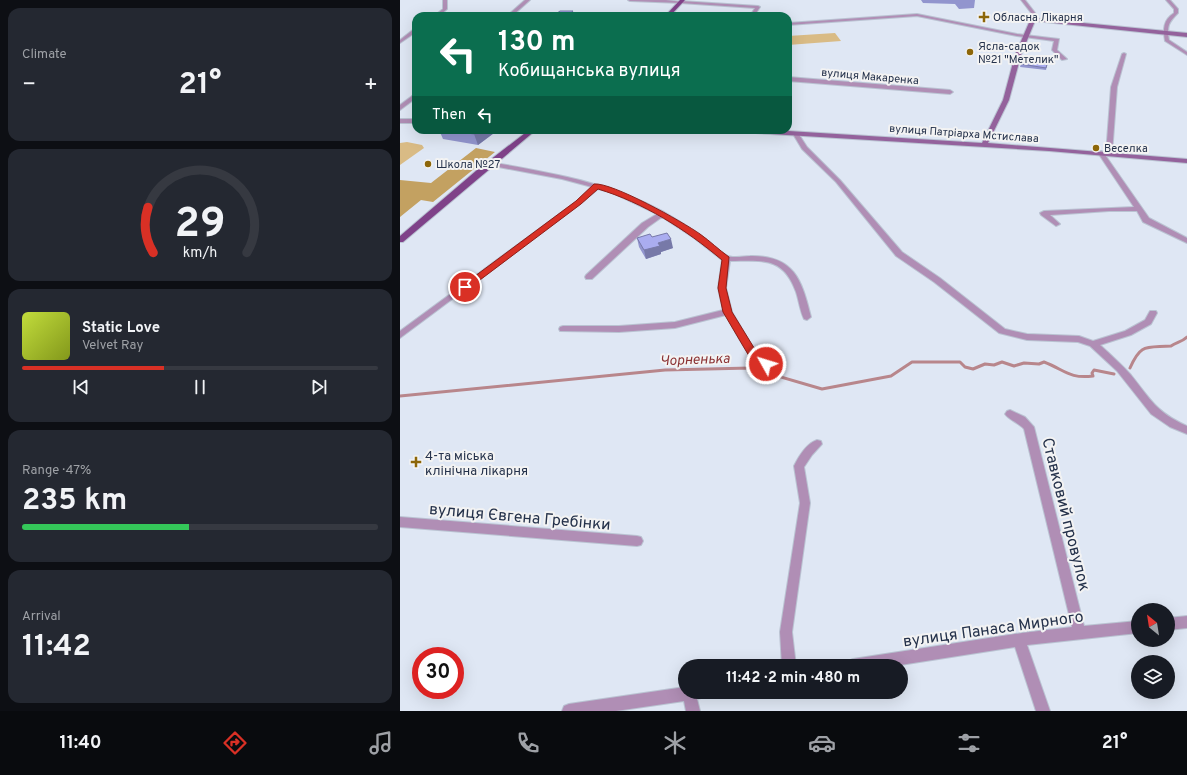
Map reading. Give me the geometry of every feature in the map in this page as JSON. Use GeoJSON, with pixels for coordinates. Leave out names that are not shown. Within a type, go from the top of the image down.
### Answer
{"type":"FeatureCollection","features":[{"type":"Feature","properties":{"kind":"main road"},"geometry":{"type":"LineString","coordinates":[[671,12],[682,1]]}},
{"type":"Feature","properties":{"kind":"main road"},"geometry":{"type":"LineString","coordinates":[[984,145],[1006,100],[1018,56],[1033,19],[1187,35]]}},
{"type":"Feature","properties":{"kind":"main road"},"geometry":{"type":"LineString","coordinates":[[400,240],[528,134]]}},
{"type":"Feature","properties":{"kind":"main road","name":"вулиця Патріарха Мстислава"},"geometry":{"type":"LineString","coordinates":[[792,134],[984,145],[1187,161]]}},
{"type":"Feature","properties":{"kind":"street"},"geometry":{"type":"LineString","coordinates":[[442,12],[446,9],[445,0]]}},
{"type":"Feature","properties":{"kind":"street"},"geometry":{"type":"LineString","coordinates":[[514,12],[528,0]]}},
{"type":"Feature","properties":{"kind":"street"},"geometry":{"type":"LineString","coordinates":[[630,0],[682,1],[758,7],[755,12]]}},
{"type":"Feature","properties":{"kind":"street"},"geometry":{"type":"LineString","coordinates":[[1024,0],[1034,14],[1033,19]]}},
{"type":"Feature","properties":{"kind":"street"},"geometry":{"type":"LineString","coordinates":[[1168,0],[1176,9],[1176,13],[1167,21],[1167,41],[1187,54]]}},
{"type":"Feature","properties":{"kind":"street"},"geometry":{"type":"LineString","coordinates":[[792,24],[917,15],[1025,36],[1057,40],[1054,50],[1064,59]]}},
{"type":"Feature","properties":{"kind":"street"},"geometry":{"type":"LineString","coordinates":[[400,42],[412,33]]}},
{"type":"Feature","properties":{"kind":"street"},"geometry":{"type":"LineString","coordinates":[[1124,54],[1114,87],[1105,154],[1137,209],[1146,220],[1187,241]]}},
{"type":"Feature","properties":{"kind":"street","name":"вулиця Макаренка"},"geometry":{"type":"LineString","coordinates":[[792,79],[950,92]]}},
{"type":"Feature","properties":{"kind":"street"},"geometry":{"type":"LineString","coordinates":[[400,108],[412,98]]}},
{"type":"Feature","properties":{"kind":"street"},"geometry":{"type":"LineString","coordinates":[[400,121],[412,121]]}},
{"type":"Feature","properties":{"kind":"street"},"geometry":{"type":"LineString","coordinates":[[796,134],[804,148],[838,181],[899,254],[937,280],[993,325],[1012,334],[1027,337],[1079,339],[1092,344],[1120,369],[1153,412],[1166,422],[1187,430]]}},
{"type":"Feature","properties":{"kind":"street"},"geometry":{"type":"LineString","coordinates":[[490,164],[563,177],[615,192],[662,214],[697,236],[726,259],[771,259],[781,264],[799,285],[807,317]]}},
{"type":"Feature","properties":{"kind":"street"},"geometry":{"type":"LineString","coordinates":[[400,335],[579,202],[596,186]]}},
{"type":"Feature","properties":{"kind":"street"},"geometry":{"type":"LineString","coordinates":[[1056,224],[1044,213],[1109,209],[1137,209]]}},
{"type":"Feature","properties":{"kind":"street"},"geometry":{"type":"LineString","coordinates":[[589,277],[645,225],[662,214]]}},
{"type":"Feature","properties":{"kind":"street"},"geometry":{"type":"LineString","coordinates":[[726,259],[722,288],[728,312],[752,354],[766,364]]}},
{"type":"Feature","properties":{"kind":"street"},"geometry":{"type":"LineString","coordinates":[[563,329],[619,329],[675,325],[728,312]]}},
{"type":"Feature","properties":{"kind":"street"},"geometry":{"type":"LineString","coordinates":[[1092,344],[1128,333],[1148,322],[1153,313]]}},
{"type":"Feature","properties":{"kind":"street","name":"Ставковий провулок"},"geometry":{"type":"LineString","coordinates":[[1010,414],[1022,420],[1029,427],[1079,632]]}},
{"type":"Feature","properties":{"kind":"street"},"geometry":{"type":"LineString","coordinates":[[788,659],[786,632],[805,503],[799,466],[808,452],[817,444]]}},
{"type":"Feature","properties":{"kind":"street","name":"вулиця Євгена Гребінки"},"geometry":{"type":"LineString","coordinates":[[400,522],[637,541]]}},
{"type":"Feature","properties":{"kind":"street"},"geometry":{"type":"LineString","coordinates":[[1175,623],[1187,622]]}},
{"type":"Feature","properties":{"kind":"street","name":"вулиця Панаса Мирного"},"geometry":{"type":"LineString","coordinates":[[897,659],[1018,640],[1079,632],[1131,628]]}},
{"type":"Feature","properties":{"kind":"street"},"geometry":{"type":"LineString","coordinates":[[1018,640],[1043,711]]}},
{"type":"Feature","properties":{"kind":"street"},"geometry":{"type":"LineString","coordinates":[[569,711],[678,695]]}},
{"type":"Feature","properties":{"kind":"street"},"geometry":{"type":"LineString","coordinates":[[693,711],[694,699]]}},
{"type":"Feature","properties":{"kind":"shaded area"},"geometry":{"type":"Polygon","coordinates":[[[835,33],[841,41],[792,45],[792,36],[835,33]]]}},
{"type":"Feature","properties":{"kind":"shaded area"},"geometry":{"type":"Polygon","coordinates":[[[407,142],[422,145],[424,148],[400,165],[400,143],[407,142]]]}},
{"type":"Feature","properties":{"kind":"shaded area"},"geometry":{"type":"Polygon","coordinates":[[[476,148],[495,152],[433,202],[421,200],[400,217],[400,180],[431,183],[476,148]]]}},
{"type":"Feature","properties":{"kind":"building"},"geometry":{"type":"Polygon","coordinates":[[[560,11],[573,11],[572,12],[559,12],[560,11]]]}},
{"type":"Feature","properties":{"kind":"building"},"geometry":{"type":"Polygon","coordinates":[[[1023,57],[1048,61],[1046,68],[1021,64],[1023,57]]]}},
{"type":"Feature","properties":{"kind":"building"},"geometry":{"type":"Polygon","coordinates":[[[667,233],[671,239],[658,243],[660,246],[644,250],[637,238],[650,234],[652,237],[667,233]]]}},
{"type":"Feature","properties":{"kind":"waterway","name":"Чорненька"},"geometry":{"type":"LineString","coordinates":[[1130,368],[1138,354],[1145,348],[1171,346],[1187,337]]}},
{"type":"Feature","properties":{"kind":"waterway","name":"Чорненька"},"geometry":{"type":"LineString","coordinates":[[400,396],[665,370],[750,368],[822,389],[891,376],[912,362],[960,362],[965,367],[973,369],[985,364],[994,365],[1002,362],[1014,366],[1024,363],[1039,364],[1044,362],[1072,375],[1085,377],[1093,376],[1092,373],[1094,370],[1114,374]]}},
{"type":"Feature","properties":{"kind":"place","name":"Обласна Лікарня"},"geometry":{"type":"Point","coordinates":[984,17]}},
{"type":"Feature","properties":{"kind":"place","name":"Ясла-садок №21 \"Метелик\""},"geometry":{"type":"Point","coordinates":[970,52]}},
{"type":"Feature","properties":{"kind":"place","name":"Веселка"},"geometry":{"type":"Point","coordinates":[1096,148]}},
{"type":"Feature","properties":{"kind":"place","name":"Школа №27"},"geometry":{"type":"Point","coordinates":[428,164]}},
{"type":"Feature","properties":{"kind":"place","name":"4-та міська клінічна лікарня"},"geometry":{"type":"Point","coordinates":[416,462]}},
{"type":"Feature","properties":{"kind":"route"},"geometry":{"type":"LineString","coordinates":[[465,287],[579,202],[596,186],[615,192],[662,214],[697,236],[726,259],[722,288],[728,312],[738,332],[752,354],[766,364]]}}]}
